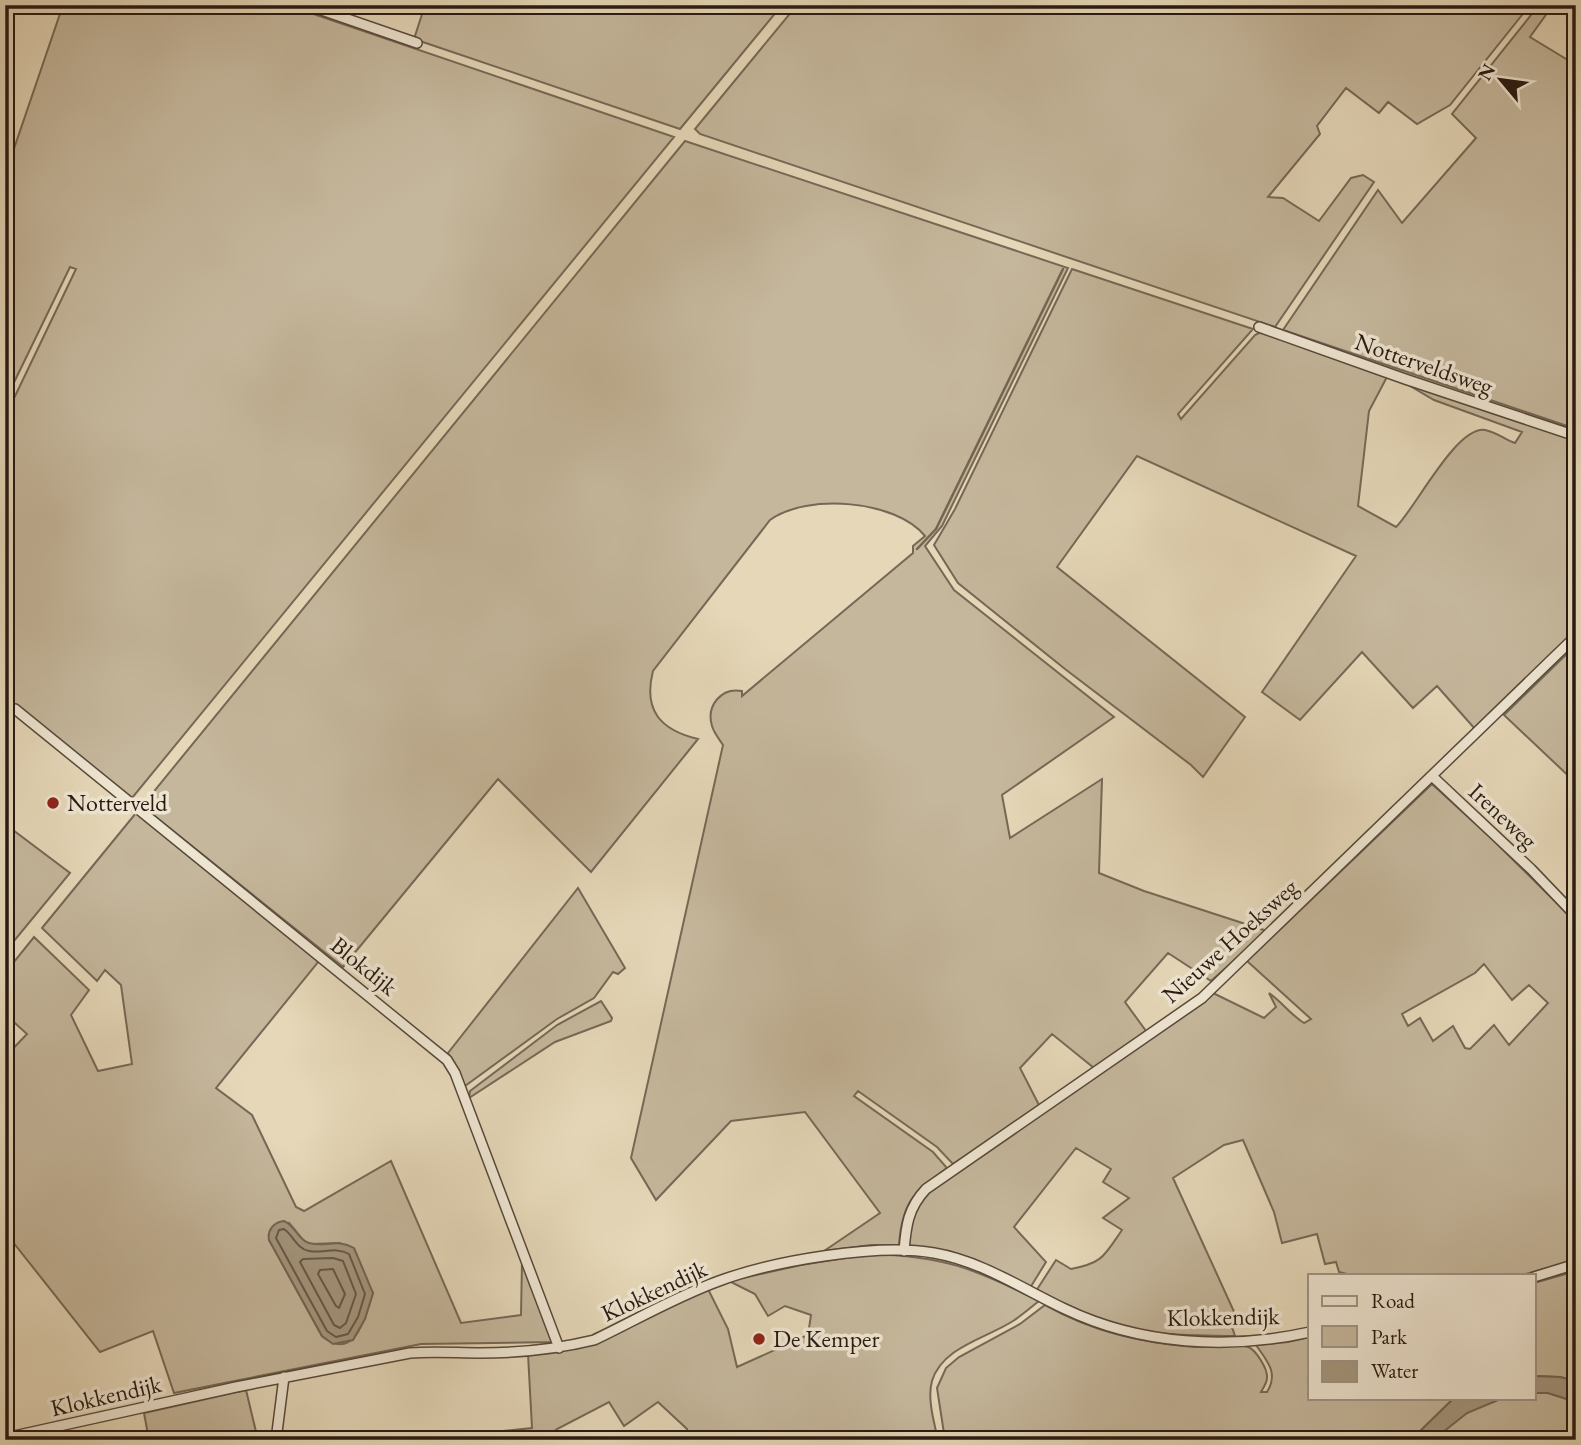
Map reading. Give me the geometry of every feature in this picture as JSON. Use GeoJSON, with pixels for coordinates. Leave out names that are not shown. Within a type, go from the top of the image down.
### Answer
{"type":"FeatureCollection","features":[{"type":"Feature","properties":{"kind":"street"},"geometry":{"type":"LineString","coordinates":[[307,5],[417,43]]}},
{"type":"Feature","properties":{"kind":"street","name":"Notterveldsweg"},"geometry":{"type":"LineString","coordinates":[[1259,327],[1576,436]]}},
{"type":"Feature","properties":{"kind":"street","name":"Nieuwe Hoeksweg"},"geometry":{"type":"LineString","coordinates":[[904,1251],[908,1215],[926,1189],[1202,998],[1576,636]]}},
{"type":"Feature","properties":{"kind":"street","name":"Blokdijk"},"geometry":{"type":"LineString","coordinates":[[15,709],[447,1060],[455,1073],[559,1348]]}},
{"type":"Feature","properties":{"kind":"street","name":"Ireneweg"},"geometry":{"type":"LineString","coordinates":[[1432,776],[1531,869],[1576,916]]}},
{"type":"Feature","properties":{"kind":"street","name":"Klokkendijk"},"geometry":{"type":"LineString","coordinates":[[5,1438],[284,1377],[410,1353],[480,1353],[559,1348],[594,1340],[718,1281],[752,1271],[844,1253],[904,1251],[933,1253],[958,1259],[1094,1322],[1150,1337],[1205,1342],[1258,1340],[1308,1332]]}},
{"type":"Feature","properties":{"kind":"street"},"geometry":{"type":"LineString","coordinates":[[1536,1276],[1576,1264]]}},
{"type":"Feature","properties":{"kind":"street"},"geometry":{"type":"LineString","coordinates":[[276,1440],[284,1377]]}},
{"type":"Feature","properties":{"kind":"green space"},"geometry":{"type":"Polygon","coordinates":[[[63,5],[287,5],[674,137],[132,798],[5,696],[5,417],[76,269],[70,267],[5,401],[5,175],[63,5]]]}},
{"type":"Feature","properties":{"kind":"green space"},"geometry":{"type":"Polygon","coordinates":[[[425,5],[782,5],[680,129],[414,39],[425,5]]]}},
{"type":"Feature","properties":{"kind":"green space"},"geometry":{"type":"Polygon","coordinates":[[[797,5],[1530,5],[1450,105],[1417,124],[1388,102],[1379,113],[1346,88],[1317,126],[1320,134],[1268,197],[1283,198],[1319,221],[1351,178],[1363,175],[1374,182],[1275,327],[700,134],[695,129],[797,5]]]}},
{"type":"Feature","properties":{"kind":"green space"},"geometry":{"type":"Polygon","coordinates":[[[1539,5],[1553,5],[1530,37],[1576,65],[1576,429],[1283,330],[1378,190],[1402,223],[1476,138],[1452,114],[1539,5]]]}},
{"type":"Feature","properties":{"kind":"green space"},"geometry":{"type":"Polygon","coordinates":[[[685,141],[1068,268],[942,526],[925,546],[954,590],[1114,717],[1002,795],[1010,838],[1102,779],[1099,873],[1144,891],[1267,931],[1211,981],[1168,953],[1125,1002],[1146,1031],[1094,1068],[1052,1034],[1020,1068],[1039,1105],[953,1164],[937,1147],[858,1091],[854,1096],[933,1152],[947,1168],[912,1199],[903,1218],[899,1245],[871,1245],[824,1251],[880,1213],[805,1112],[731,1121],[656,1200],[631,1158],[723,745],[712,726],[713,705],[728,692],[742,691],[742,696],[913,553],[913,546],[925,536],[912,524],[873,508],[850,504],[806,506],[786,511],[770,520],[653,671],[650,697],[658,716],[674,730],[698,739],[591,872],[498,779],[343,967],[142,806],[685,141]]]}},
{"type":"Feature","properties":{"kind":"green space"},"geometry":{"type":"Polygon","coordinates":[[[1072,269],[1253,329],[1178,414],[1181,419],[1255,335],[1261,332],[1388,375],[1369,411],[1358,506],[1396,527],[1449,454],[1462,441],[1474,432],[1485,430],[1515,443],[1522,432],[1434,400],[1405,383],[1576,439],[1576,631],[1475,729],[1437,686],[1413,708],[1362,652],[1300,720],[1262,692],[1356,556],[1137,456],[1057,567],[1245,717],[1203,777],[958,583],[934,545],[955,509],[1072,269]]]}},
{"type":"Feature","properties":{"kind":"green space"},"geometry":{"type":"Polygon","coordinates":[[[1576,645],[1576,783],[1504,715],[1576,645]]]}},
{"type":"Feature","properties":{"kind":"green space"},"geometry":{"type":"Polygon","coordinates":[[[1432,784],[1576,922],[1576,1260],[1526,1274],[1339,1272],[1336,1262],[1325,1264],[1317,1234],[1282,1243],[1274,1212],[1243,1140],[1224,1145],[1173,1178],[1236,1316],[1230,1321],[1235,1336],[1133,1330],[1092,1318],[1036,1291],[1056,1260],[1071,1269],[1090,1264],[1102,1257],[1122,1230],[1103,1218],[1129,1198],[1103,1182],[1111,1169],[1076,1148],[1014,1227],[1046,1262],[1030,1288],[927,1249],[909,1246],[911,1220],[922,1197],[1213,993],[1264,1018],[1276,1007],[1269,993],[1304,1023],[1311,1019],[1247,961],[1432,784]],[[1484,964],[1475,973],[1402,1014],[1408,1026],[1420,1018],[1433,1041],[1453,1026],[1465,1048],[1470,1049],[1494,1025],[1509,1045],[1548,1003],[1529,985],[1512,1000],[1484,964]]]}},
{"type":"Feature","properties":{"kind":"green space"},"geometry":{"type":"Polygon","coordinates":[[[136,813],[319,961],[216,1088],[252,1115],[296,1207],[304,1211],[391,1161],[461,1323],[521,1315],[522,1261],[553,1342],[421,1344],[174,1393],[153,1331],[100,1352],[5,1232],[5,1057],[27,1034],[5,1014],[5,973],[34,937],[89,990],[71,1015],[98,1071],[132,1064],[121,985],[105,970],[97,981],[42,928],[136,813]],[[289,1223],[269,1240],[322,1336],[333,1343],[351,1341],[362,1324],[373,1293],[340,1243],[310,1244],[303,1240],[289,1223]]]}},
{"type":"Feature","properties":{"kind":"green space"},"geometry":{"type":"Polygon","coordinates":[[[5,824],[70,873],[5,952],[5,824]]]}},
{"type":"Feature","properties":{"kind":"green space"},"geometry":{"type":"Polygon","coordinates":[[[578,888],[625,968],[618,974],[613,972],[594,998],[557,1019],[465,1086],[448,1053],[578,888]]]}},
{"type":"Feature","properties":{"kind":"green space"},"geometry":{"type":"Polygon","coordinates":[[[601,1001],[612,1018],[611,1021],[555,1042],[469,1098],[470,1091],[557,1025],[601,1001]]]}},
{"type":"Feature","properties":{"kind":"green space"},"geometry":{"type":"Polygon","coordinates":[[[870,1254],[918,1258],[958,1266],[1039,1301],[1013,1321],[955,1352],[937,1369],[930,1395],[938,1440],[687,1440],[687,1429],[658,1402],[624,1426],[609,1402],[557,1429],[543,1440],[464,1440],[465,1435],[532,1428],[528,1354],[580,1348],[708,1289],[728,1329],[737,1367],[808,1335],[811,1315],[785,1306],[768,1316],[755,1294],[729,1281],[801,1265],[870,1254]]]}},
{"type":"Feature","properties":{"kind":"green space"},"geometry":{"type":"Polygon","coordinates":[[[1576,1271],[1576,1381],[1536,1376],[1536,1282],[1576,1271]]]}},
{"type":"Feature","properties":{"kind":"green space"},"geometry":{"type":"Polygon","coordinates":[[[1045,1305],[1099,1329],[1135,1339],[1194,1347],[1248,1347],[1258,1356],[1266,1370],[1267,1380],[1261,1392],[1267,1392],[1272,1373],[1256,1345],[1308,1337],[1308,1400],[1452,1400],[1411,1440],[945,1440],[937,1388],[946,1368],[959,1357],[1020,1324],[1045,1305]]]}},
{"type":"Feature","properties":{"kind":"green space"},"geometry":{"type":"Polygon","coordinates":[[[246,1390],[258,1440],[149,1440],[144,1413],[246,1390]]]}},
{"type":"Feature","properties":{"kind":"green space"},"geometry":{"type":"Polygon","coordinates":[[[1536,1393],[1548,1393],[1576,1402],[1576,1440],[1433,1440],[1457,1420],[1495,1400],[1536,1400],[1536,1393]]]}},
{"type":"Feature","properties":{"kind":"water"},"geometry":{"type":"Polygon","coordinates":[[[284,1221],[309,1243],[336,1243],[354,1248],[373,1293],[365,1319],[353,1340],[333,1344],[322,1336],[269,1240],[272,1227],[284,1221]]]}},
{"type":"Feature","properties":{"kind":"water"},"geometry":{"type":"Polygon","coordinates":[[[1536,1376],[1576,1381],[1576,1402],[1548,1393],[1536,1393],[1536,1376]]]}},
{"type":"Feature","properties":{"kind":"water"},"geometry":{"type":"Polygon","coordinates":[[[1452,1400],[1498,1400],[1467,1413],[1433,1440],[1411,1440],[1452,1400]]]}},
{"type":"Feature","properties":{"kind":"waterway"},"geometry":{"type":"LineString","coordinates":[[917,549],[936,529],[1063,269]]}},
{"type":"Feature","properties":{"kind":"place","name":"Notterveld"},"geometry":{"type":"Point","coordinates":[53,803]}},
{"type":"Feature","properties":{"kind":"place","name":"De Kemper"},"geometry":{"type":"Point","coordinates":[759,1339]}}]}
